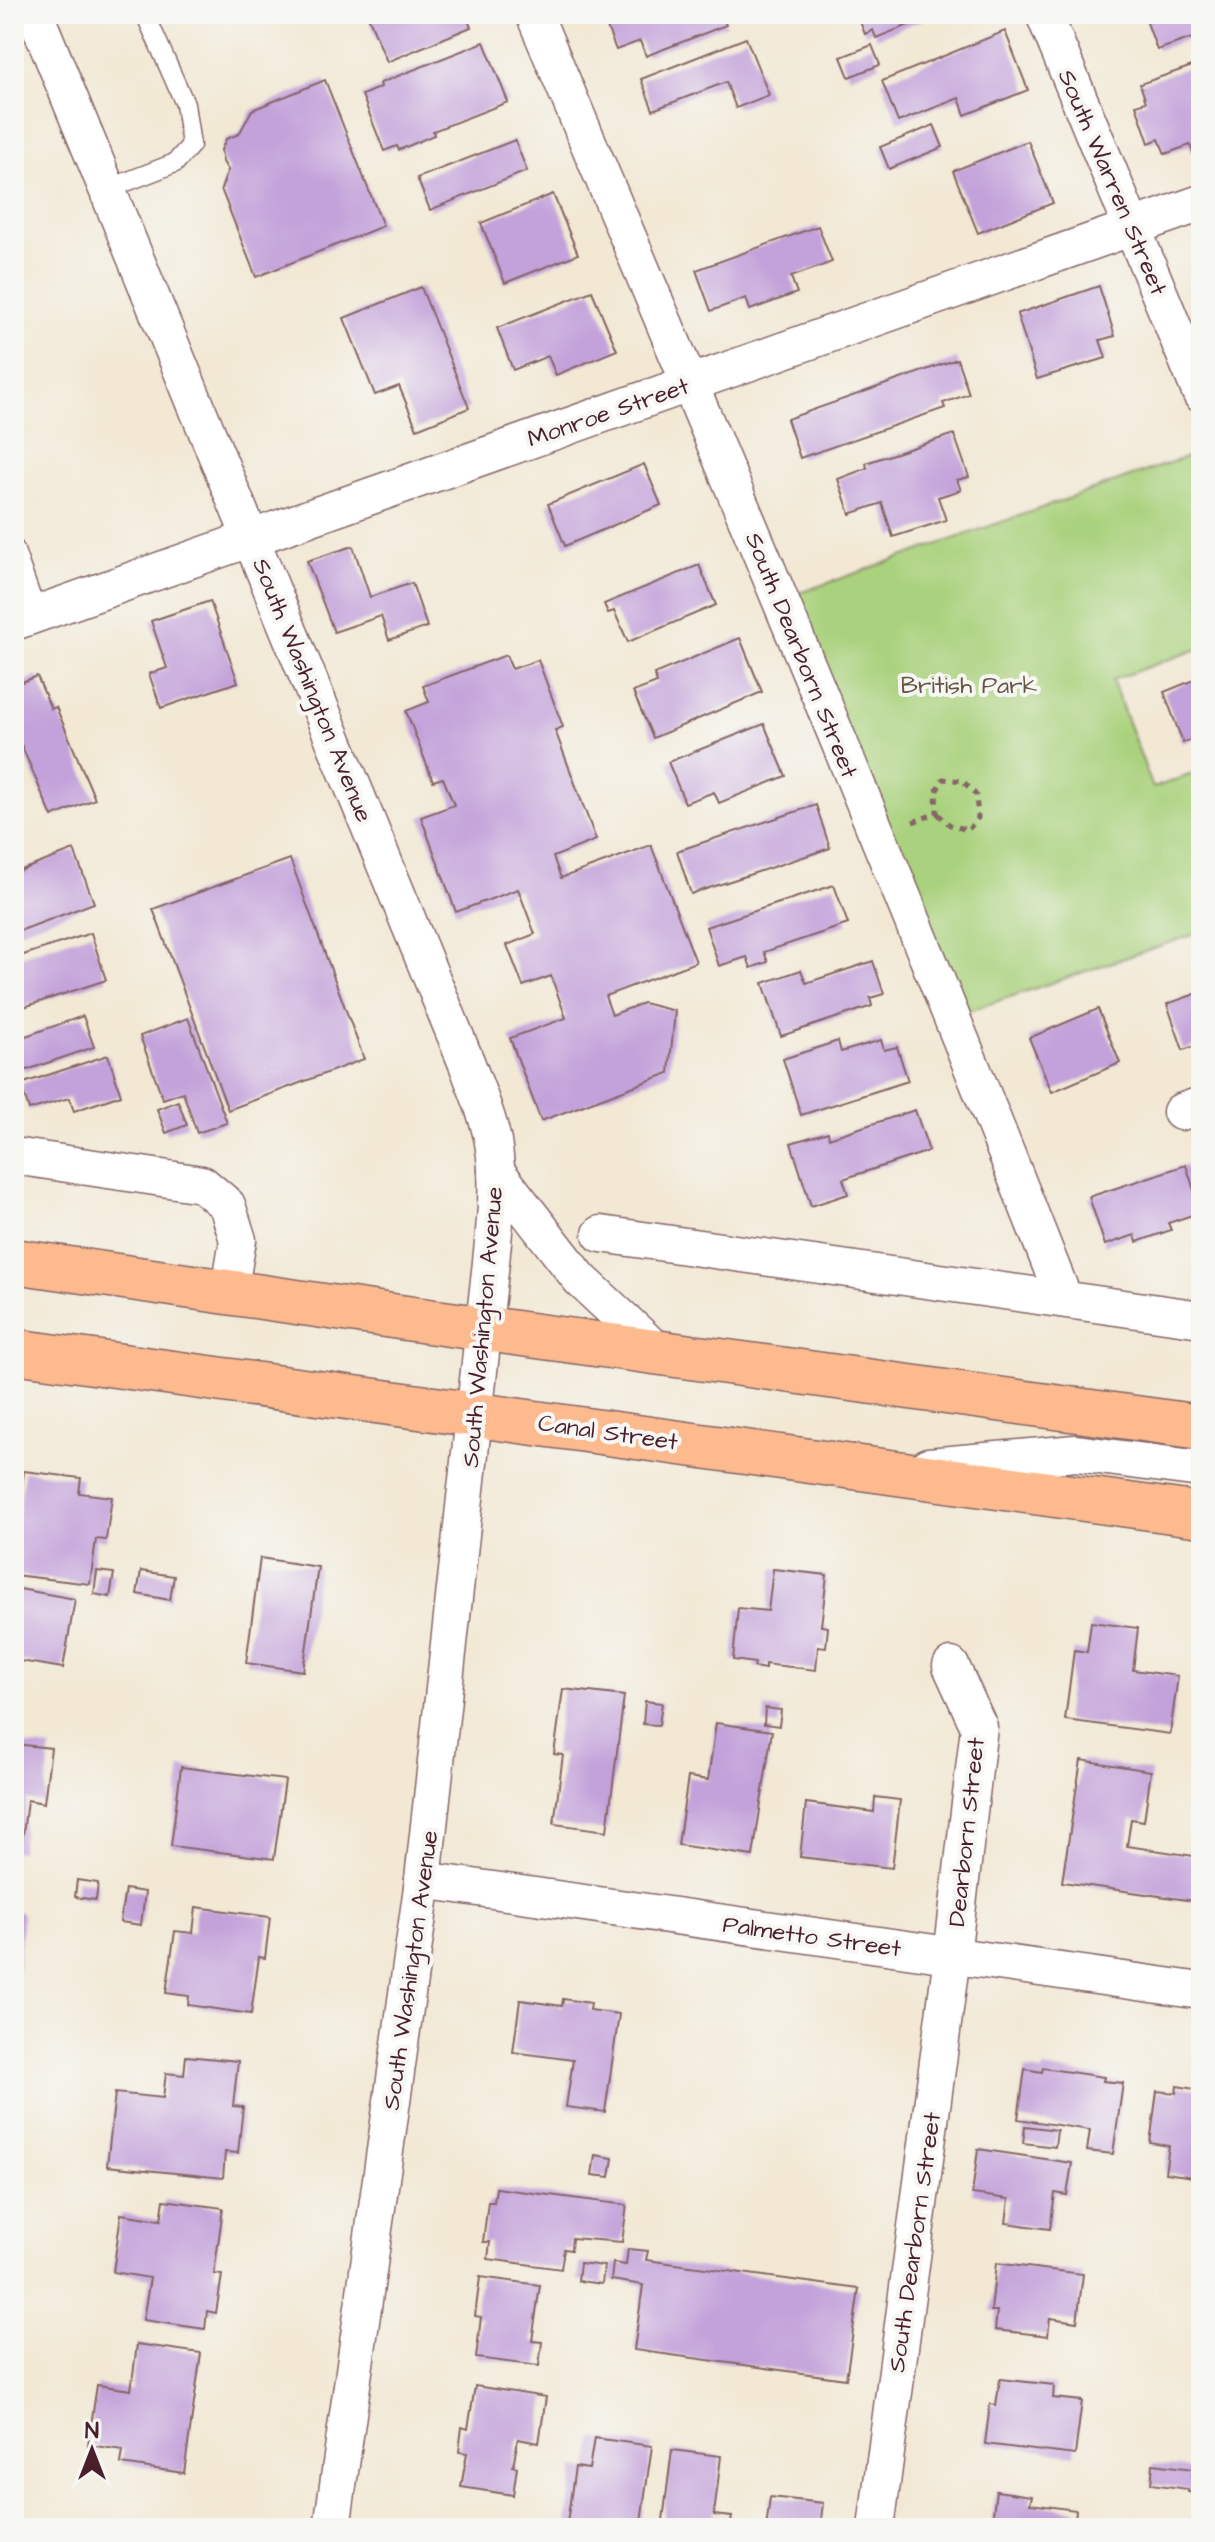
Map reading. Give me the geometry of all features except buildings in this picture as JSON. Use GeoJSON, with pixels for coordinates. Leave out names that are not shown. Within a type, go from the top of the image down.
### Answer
{"type":"FeatureCollection","features":[{"type":"Feature","properties":{"kind":"main road"},"geometry":{"type":"LineString","coordinates":[[14,1261],[1201,1427]]}},
{"type":"Feature","properties":{"kind":"main road","name":"Canal Street"},"geometry":{"type":"LineString","coordinates":[[14,1351],[1201,1515]]}},
{"type":"Feature","properties":{"kind":"street","name":"South Washington Avenue"},"geometry":{"type":"LineString","coordinates":[[35,14],[467,1064],[492,1139],[496,1171],[494,1231],[458,1585],[423,1880],[332,2528]]}},
{"type":"Feature","properties":{"kind":"street","name":"South Dearborn Street"},"geometry":{"type":"LineString","coordinates":[[534,14],[690,384],[1064,1299]]}},
{"type":"Feature","properties":{"kind":"street","name":"South Warren Street"},"geometry":{"type":"LineString","coordinates":[[1044,14],[1201,394]]}},
{"type":"Feature","properties":{"kind":"street","name":"Monroe Street"},"geometry":{"type":"LineString","coordinates":[[26,618],[1201,203]]}},
{"type":"Feature","properties":{"kind":"street"},"geometry":{"type":"LineString","coordinates":[[14,1156],[202,1184],[227,1205],[238,1240],[229,1293]]}},
{"type":"Feature","properties":{"kind":"street"},"geometry":{"type":"LineString","coordinates":[[496,1171],[580,1279],[658,1352]]}},
{"type":"Feature","properties":{"kind":"street"},"geometry":{"type":"LineString","coordinates":[[601,1234],[1201,1319]]}},
{"type":"Feature","properties":{"kind":"street"},"geometry":{"type":"LineString","coordinates":[[882,1470],[1076,1453],[1201,1469]]}},
{"type":"Feature","properties":{"kind":"street","name":"Dearborn Street"},"geometry":{"type":"LineString","coordinates":[[951,1666],[979,1727],[952,1956]]}},
{"type":"Feature","properties":{"kind":"street","name":"Palmetto Street"},"geometry":{"type":"LineString","coordinates":[[423,1880],[1201,1991]]}},
{"type":"Feature","properties":{"kind":"street","name":"South Dearborn Street"},"geometry":{"type":"LineString","coordinates":[[876,2528],[952,1956]]}},
{"type":"Feature","properties":{"kind":"lane"},"geometry":{"type":"LineString","coordinates":[[108,189],[175,163],[191,145],[185,104],[147,18]]}},
{"type":"Feature","properties":{"kind":"lane"},"geometry":{"type":"LineString","coordinates":[[14,548],[26,618]]}},
{"type":"Feature","properties":{"kind":"path"},"geometry":{"type":"LineString","coordinates":[[943,779],[963,781],[976,795],[978,818],[968,830],[950,825],[937,813],[936,792],[943,779]]}},
{"type":"Feature","properties":{"kind":"path"},"geometry":{"type":"LineString","coordinates":[[913,822],[937,813]]}},
{"type":"Feature","properties":{"kind":"green space","name":"British Park"},"geometry":{"type":"Polygon","coordinates":[[[1201,452],[1201,648],[1112,680],[1153,788],[1201,771],[1201,932],[951,1017],[779,600],[1201,452]]]}}]}
